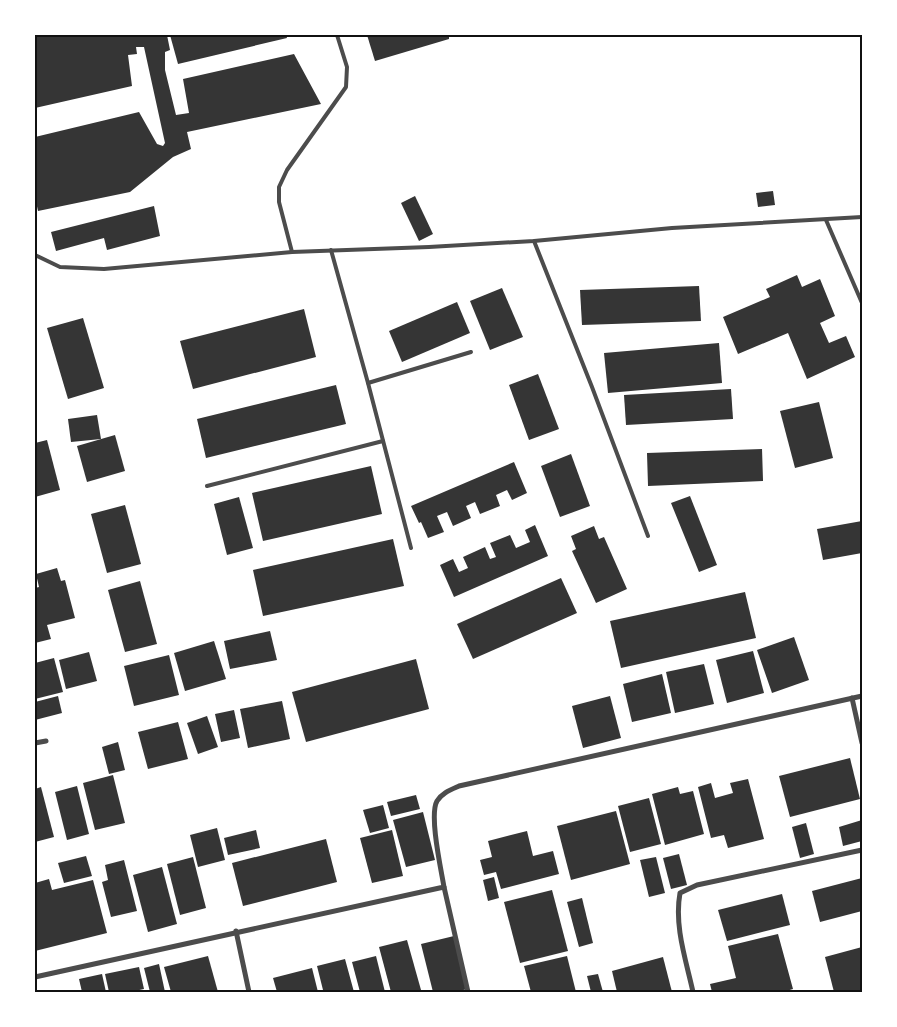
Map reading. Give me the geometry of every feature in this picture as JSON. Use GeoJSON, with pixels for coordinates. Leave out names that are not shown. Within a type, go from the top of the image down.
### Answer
{"type":"FeatureCollection","features":[{"type":"Feature","properties":{"kind":"street"},"geometry":{"type":"LineString","coordinates":[[468,992],[444,887],[433,822],[436,802],[444,792],[459,786],[862,696]]}},
{"type":"Feature","properties":{"kind":"street"},"geometry":{"type":"LineString","coordinates":[[852,698],[862,743]]}},
{"type":"Feature","properties":{"kind":"street"},"geometry":{"type":"LineString","coordinates":[[35,743],[46,741]]}},
{"type":"Feature","properties":{"kind":"street"},"geometry":{"type":"LineString","coordinates":[[693,992],[678,924],[677,907],[680,894],[697,885],[862,850]]}},
{"type":"Feature","properties":{"kind":"street"},"geometry":{"type":"LineString","coordinates":[[35,977],[236,931],[444,887]]}},
{"type":"Feature","properties":{"kind":"street"},"geometry":{"type":"LineString","coordinates":[[236,931],[249,992]]}},
{"type":"Feature","properties":{"kind":"lane"},"geometry":{"type":"LineString","coordinates":[[292,252],[279,202],[279,187],[286,170],[346,87],[347,67],[337,35]]}},
{"type":"Feature","properties":{"kind":"lane"},"geometry":{"type":"LineString","coordinates":[[35,255],[60,267],[104,269],[292,252],[534,241],[672,228],[862,218]]}},
{"type":"Feature","properties":{"kind":"lane"},"geometry":{"type":"LineString","coordinates":[[826,220],[862,303]]}},
{"type":"Feature","properties":{"kind":"lane"},"geometry":{"type":"LineString","coordinates":[[534,241],[648,536]]}},
{"type":"Feature","properties":{"kind":"lane"},"geometry":{"type":"LineString","coordinates":[[331,250],[411,548]]}},
{"type":"Feature","properties":{"kind":"lane"},"geometry":{"type":"LineString","coordinates":[[368,383],[471,352]]}},
{"type":"Feature","properties":{"kind":"lane"},"geometry":{"type":"LineString","coordinates":[[207,486],[383,441]]}},
{"type":"Feature","properties":{"kind":"building"},"geometry":{"type":"Polygon","coordinates":[[[35,35],[167,35],[170,50],[165,52],[165,70],[176,115],[189,113],[183,79],[294,54],[321,104],[187,132],[191,149],[173,157],[130,192],[38,211],[35,197],[35,137],[139,112],[157,144],[163,146],[165,143],[144,47],[136,47],[137,54],[128,55],[132,86],[35,108],[35,35]]]}},
{"type":"Feature","properties":{"kind":"building"},"geometry":{"type":"Polygon","coordinates":[[[170,35],[286,35],[287,38],[178,64],[170,35]]]}},
{"type":"Feature","properties":{"kind":"building"},"geometry":{"type":"Polygon","coordinates":[[[367,35],[449,35],[449,39],[375,61],[367,35]]]}},
{"type":"Feature","properties":{"kind":"building"},"geometry":{"type":"Polygon","coordinates":[[[773,191],[775,205],[758,207],[756,193],[773,191]]]}},
{"type":"Feature","properties":{"kind":"building"},"geometry":{"type":"Polygon","coordinates":[[[415,196],[433,234],[419,241],[401,203],[415,196]]]}},
{"type":"Feature","properties":{"kind":"building"},"geometry":{"type":"Polygon","coordinates":[[[154,206],[160,236],[107,250],[104,238],[56,251],[51,232],[154,206]]]}},
{"type":"Feature","properties":{"kind":"building"},"geometry":{"type":"Polygon","coordinates":[[[797,275],[802,287],[820,279],[835,316],[820,323],[829,343],[846,336],[855,357],[807,379],[788,333],[738,354],[723,317],[770,297],[766,289],[797,275]]]}},
{"type":"Feature","properties":{"kind":"building"},"geometry":{"type":"Polygon","coordinates":[[[699,286],[701,321],[582,325],[580,290],[699,286]]]}},
{"type":"Feature","properties":{"kind":"building"},"geometry":{"type":"Polygon","coordinates":[[[502,288],[523,337],[490,350],[470,301],[502,288]]]}},
{"type":"Feature","properties":{"kind":"building"},"geometry":{"type":"Polygon","coordinates":[[[457,302],[470,333],[402,362],[389,331],[457,302]]]}},
{"type":"Feature","properties":{"kind":"building"},"geometry":{"type":"Polygon","coordinates":[[[304,309],[316,357],[193,389],[180,341],[304,309]]]}},
{"type":"Feature","properties":{"kind":"building"},"geometry":{"type":"Polygon","coordinates":[[[83,318],[104,388],[68,399],[47,328],[83,318]]]}},
{"type":"Feature","properties":{"kind":"building"},"geometry":{"type":"Polygon","coordinates":[[[719,343],[722,383],[608,393],[604,353],[719,343]]]}},
{"type":"Feature","properties":{"kind":"building"},"geometry":{"type":"Polygon","coordinates":[[[538,374],[559,429],[529,440],[509,385],[538,374]]]}},
{"type":"Feature","properties":{"kind":"building"},"geometry":{"type":"Polygon","coordinates":[[[336,385],[346,424],[206,458],[197,419],[336,385]]]}},
{"type":"Feature","properties":{"kind":"building"},"geometry":{"type":"Polygon","coordinates":[[[731,389],[733,419],[626,425],[624,395],[731,389]]]}},
{"type":"Feature","properties":{"kind":"building"},"geometry":{"type":"Polygon","coordinates":[[[819,402],[833,458],[795,468],[780,411],[819,402]]]}},
{"type":"Feature","properties":{"kind":"building"},"geometry":{"type":"Polygon","coordinates":[[[97,415],[101,439],[71,442],[68,419],[97,415]]]}},
{"type":"Feature","properties":{"kind":"building"},"geometry":{"type":"Polygon","coordinates":[[[115,435],[125,471],[87,482],[77,446],[115,435]]]}},
{"type":"Feature","properties":{"kind":"building"},"geometry":{"type":"Polygon","coordinates":[[[47,440],[60,490],[35,497],[35,443],[47,440]]]}},
{"type":"Feature","properties":{"kind":"building"},"geometry":{"type":"Polygon","coordinates":[[[762,449],[763,481],[648,486],[647,453],[762,449]]]}},
{"type":"Feature","properties":{"kind":"building"},"geometry":{"type":"Polygon","coordinates":[[[571,454],[590,506],[560,517],[541,466],[571,454]]]}},
{"type":"Feature","properties":{"kind":"building"},"geometry":{"type":"Polygon","coordinates":[[[514,462],[527,493],[512,500],[507,490],[496,495],[500,506],[480,514],[475,502],[466,506],[471,518],[453,526],[447,512],[437,516],[444,532],[428,538],[411,506],[514,462]]]}},
{"type":"Feature","properties":{"kind":"building"},"geometry":{"type":"Polygon","coordinates":[[[371,466],[382,514],[263,541],[252,493],[371,466]]]}},
{"type":"Feature","properties":{"kind":"building"},"geometry":{"type":"Polygon","coordinates":[[[690,496],[717,565],[699,572],[671,503],[690,496]]]}},
{"type":"Feature","properties":{"kind":"building"},"geometry":{"type":"Polygon","coordinates":[[[239,497],[253,548],[227,555],[214,504],[239,497]]]}},
{"type":"Feature","properties":{"kind":"building"},"geometry":{"type":"Polygon","coordinates":[[[125,505],[141,564],[107,573],[91,514],[125,505]]]}},
{"type":"Feature","properties":{"kind":"building"},"geometry":{"type":"Polygon","coordinates":[[[862,521],[862,553],[823,560],[817,529],[862,521]]]}},
{"type":"Feature","properties":{"kind":"building"},"geometry":{"type":"Polygon","coordinates":[[[535,525],[548,556],[454,597],[440,565],[453,559],[459,572],[468,568],[463,557],[485,547],[490,559],[496,557],[490,543],[510,535],[516,548],[530,542],[525,530],[535,525]]]}},
{"type":"Feature","properties":{"kind":"building"},"geometry":{"type":"Polygon","coordinates":[[[594,526],[599,539],[604,537],[627,589],[596,603],[572,551],[576,549],[571,536],[594,526]]]}},
{"type":"Feature","properties":{"kind":"building"},"geometry":{"type":"Polygon","coordinates":[[[393,539],[404,586],[263,616],[253,570],[393,539]]]}},
{"type":"Feature","properties":{"kind":"building"},"geometry":{"type":"Polygon","coordinates":[[[57,568],[61,581],[65,580],[75,618],[47,625],[51,639],[35,643],[35,588],[39,587],[36,574],[57,568]]]}},
{"type":"Feature","properties":{"kind":"building"},"geometry":{"type":"Polygon","coordinates":[[[561,578],[577,613],[473,659],[457,624],[561,578]]]}},
{"type":"Feature","properties":{"kind":"building"},"geometry":{"type":"Polygon","coordinates":[[[140,581],[157,644],[125,652],[108,590],[140,581]]]}},
{"type":"Feature","properties":{"kind":"building"},"geometry":{"type":"Polygon","coordinates":[[[745,592],[756,638],[621,668],[610,621],[745,592]]]}},
{"type":"Feature","properties":{"kind":"building"},"geometry":{"type":"Polygon","coordinates":[[[270,631],[277,660],[230,669],[224,641],[270,631]]]}},
{"type":"Feature","properties":{"kind":"building"},"geometry":{"type":"Polygon","coordinates":[[[794,637],[809,680],[772,693],[757,650],[794,637]]]}},
{"type":"Feature","properties":{"kind":"building"},"geometry":{"type":"Polygon","coordinates":[[[214,641],[226,679],[185,691],[174,653],[214,641]]]}},
{"type":"Feature","properties":{"kind":"building"},"geometry":{"type":"Polygon","coordinates":[[[753,651],[764,693],[727,703],[716,660],[753,651]]]}},
{"type":"Feature","properties":{"kind":"building"},"geometry":{"type":"Polygon","coordinates":[[[89,652],[97,681],[66,689],[59,660],[89,652]]]}},
{"type":"Feature","properties":{"kind":"building"},"geometry":{"type":"Polygon","coordinates":[[[169,655],[179,695],[134,706],[124,666],[169,655]]]}},
{"type":"Feature","properties":{"kind":"building"},"geometry":{"type":"Polygon","coordinates":[[[54,658],[63,692],[35,699],[35,663],[54,658]]]}},
{"type":"Feature","properties":{"kind":"building"},"geometry":{"type":"Polygon","coordinates":[[[416,659],[429,709],[306,742],[292,692],[416,659]]]}},
{"type":"Feature","properties":{"kind":"building"},"geometry":{"type":"Polygon","coordinates":[[[704,664],[714,704],[675,713],[666,672],[704,664]]]}},
{"type":"Feature","properties":{"kind":"building"},"geometry":{"type":"Polygon","coordinates":[[[662,674],[671,713],[632,722],[623,684],[662,674]]]}},
{"type":"Feature","properties":{"kind":"building"},"geometry":{"type":"Polygon","coordinates":[[[58,696],[62,713],[35,720],[35,702],[58,696]]]}},
{"type":"Feature","properties":{"kind":"building"},"geometry":{"type":"Polygon","coordinates":[[[610,696],[621,738],[583,748],[572,706],[610,696]]]}},
{"type":"Feature","properties":{"kind":"building"},"geometry":{"type":"Polygon","coordinates":[[[282,701],[290,739],[248,748],[240,709],[282,701]]]}},
{"type":"Feature","properties":{"kind":"building"},"geometry":{"type":"Polygon","coordinates":[[[234,710],[240,738],[221,742],[215,714],[234,710]]]}},
{"type":"Feature","properties":{"kind":"building"},"geometry":{"type":"Polygon","coordinates":[[[207,716],[218,747],[198,754],[187,723],[207,716]]]}},
{"type":"Feature","properties":{"kind":"building"},"geometry":{"type":"Polygon","coordinates":[[[178,722],[188,759],[148,769],[138,732],[178,722]]]}},
{"type":"Feature","properties":{"kind":"building"},"geometry":{"type":"Polygon","coordinates":[[[118,742],[125,770],[109,774],[102,747],[118,742]]]}},
{"type":"Feature","properties":{"kind":"building"},"geometry":{"type":"Polygon","coordinates":[[[850,758],[860,799],[790,817],[779,776],[850,758]]]}},
{"type":"Feature","properties":{"kind":"building"},"geometry":{"type":"Polygon","coordinates":[[[113,775],[125,823],[95,830],[83,783],[113,775]]]}},
{"type":"Feature","properties":{"kind":"building"},"geometry":{"type":"Polygon","coordinates":[[[748,779],[764,839],[728,848],[724,835],[711,838],[698,787],[711,783],[715,798],[733,793],[730,783],[748,779]]]}},
{"type":"Feature","properties":{"kind":"building"},"geometry":{"type":"Polygon","coordinates":[[[77,786],[89,834],[67,840],[55,792],[77,786]]]}},
{"type":"Feature","properties":{"kind":"building"},"geometry":{"type":"Polygon","coordinates":[[[41,787],[54,837],[35,842],[35,789],[41,787]]]}},
{"type":"Feature","properties":{"kind":"building"},"geometry":{"type":"Polygon","coordinates":[[[678,787],[680,794],[693,791],[704,834],[665,845],[652,794],[678,787]]]}},
{"type":"Feature","properties":{"kind":"building"},"geometry":{"type":"Polygon","coordinates":[[[416,795],[420,809],[391,816],[387,802],[416,795]]]}},
{"type":"Feature","properties":{"kind":"building"},"geometry":{"type":"Polygon","coordinates":[[[649,798],[661,844],[630,852],[618,806],[649,798]]]}},
{"type":"Feature","properties":{"kind":"building"},"geometry":{"type":"Polygon","coordinates":[[[383,805],[389,828],[370,833],[363,810],[383,805]]]}},
{"type":"Feature","properties":{"kind":"building"},"geometry":{"type":"Polygon","coordinates":[[[616,811],[630,864],[571,880],[557,826],[616,811]]]}},
{"type":"Feature","properties":{"kind":"building"},"geometry":{"type":"Polygon","coordinates":[[[423,812],[435,860],[406,867],[393,820],[423,812]]]}},
{"type":"Feature","properties":{"kind":"building"},"geometry":{"type":"Polygon","coordinates":[[[862,820],[862,841],[843,846],[839,827],[862,820]]]}},
{"type":"Feature","properties":{"kind":"building"},"geometry":{"type":"Polygon","coordinates":[[[806,823],[814,854],[800,858],[792,827],[806,823]]]}},
{"type":"Feature","properties":{"kind":"building"},"geometry":{"type":"Polygon","coordinates":[[[217,828],[225,860],[198,867],[190,835],[217,828]]]}},
{"type":"Feature","properties":{"kind":"building"},"geometry":{"type":"Polygon","coordinates":[[[256,830],[260,848],[228,855],[224,838],[256,830]]]}},
{"type":"Feature","properties":{"kind":"building"},"geometry":{"type":"Polygon","coordinates":[[[392,830],[403,876],[372,883],[360,838],[392,830]]]}},
{"type":"Feature","properties":{"kind":"building"},"geometry":{"type":"Polygon","coordinates":[[[527,831],[533,856],[553,851],[559,874],[501,889],[496,872],[484,875],[480,860],[492,857],[488,841],[527,831]]]}},
{"type":"Feature","properties":{"kind":"building"},"geometry":{"type":"Polygon","coordinates":[[[326,839],[337,882],[243,906],[232,863],[326,839]]]}},
{"type":"Feature","properties":{"kind":"building"},"geometry":{"type":"Polygon","coordinates":[[[679,854],[687,885],[671,889],[663,858],[679,854]]]}},
{"type":"Feature","properties":{"kind":"building"},"geometry":{"type":"Polygon","coordinates":[[[86,856],[92,876],[64,883],[58,863],[86,856]]]}},
{"type":"Feature","properties":{"kind":"building"},"geometry":{"type":"Polygon","coordinates":[[[193,857],[206,908],[180,915],[167,864],[193,857]]]}},
{"type":"Feature","properties":{"kind":"building"},"geometry":{"type":"Polygon","coordinates":[[[656,857],[665,893],[649,897],[640,860],[656,857]]]}},
{"type":"Feature","properties":{"kind":"building"},"geometry":{"type":"Polygon","coordinates":[[[124,860],[137,911],[111,917],[102,882],[108,880],[105,865],[124,860]]]}},
{"type":"Feature","properties":{"kind":"building"},"geometry":{"type":"Polygon","coordinates":[[[162,867],[177,924],[148,932],[133,875],[162,867]]]}},
{"type":"Feature","properties":{"kind":"building"},"geometry":{"type":"Polygon","coordinates":[[[494,877],[499,898],[488,901],[483,880],[494,877]]]}},
{"type":"Feature","properties":{"kind":"building"},"geometry":{"type":"Polygon","coordinates":[[[862,878],[862,911],[820,922],[812,891],[862,878]]]}},
{"type":"Feature","properties":{"kind":"building"},"geometry":{"type":"Polygon","coordinates":[[[49,879],[52,890],[93,880],[107,933],[35,951],[35,883],[49,879]]]}},
{"type":"Feature","properties":{"kind":"building"},"geometry":{"type":"Polygon","coordinates":[[[552,890],[568,951],[520,963],[504,902],[552,890]]]}},
{"type":"Feature","properties":{"kind":"building"},"geometry":{"type":"Polygon","coordinates":[[[782,894],[790,925],[727,941],[718,910],[782,894]]]}},
{"type":"Feature","properties":{"kind":"building"},"geometry":{"type":"Polygon","coordinates":[[[582,898],[593,943],[579,947],[567,902],[582,898]]]}},
{"type":"Feature","properties":{"kind":"building"},"geometry":{"type":"Polygon","coordinates":[[[778,934],[793,989],[783,992],[712,992],[710,984],[736,978],[728,946],[778,934]]]}},
{"type":"Feature","properties":{"kind":"building"},"geometry":{"type":"Polygon","coordinates":[[[454,936],[468,989],[454,992],[433,992],[421,944],[454,936]]]}},
{"type":"Feature","properties":{"kind":"building"},"geometry":{"type":"Polygon","coordinates":[[[407,940],[421,990],[391,992],[379,947],[407,940]]]}},
{"type":"Feature","properties":{"kind":"building"},"geometry":{"type":"Polygon","coordinates":[[[862,947],[862,992],[834,992],[825,957],[862,947]]]}},
{"type":"Feature","properties":{"kind":"building"},"geometry":{"type":"Polygon","coordinates":[[[208,956],[218,992],[171,992],[164,967],[208,956]]]}},
{"type":"Feature","properties":{"kind":"building"},"geometry":{"type":"Polygon","coordinates":[[[376,956],[385,992],[360,992],[352,962],[376,956]]]}},
{"type":"Feature","properties":{"kind":"building"},"geometry":{"type":"Polygon","coordinates":[[[567,956],[576,992],[531,992],[524,966],[567,956]]]}},
{"type":"Feature","properties":{"kind":"building"},"geometry":{"type":"Polygon","coordinates":[[[663,957],[672,992],[617,992],[612,971],[663,957]]]}},
{"type":"Feature","properties":{"kind":"building"},"geometry":{"type":"Polygon","coordinates":[[[345,959],[354,992],[319,992],[323,990],[317,966],[345,959]]]}},
{"type":"Feature","properties":{"kind":"building"},"geometry":{"type":"Polygon","coordinates":[[[159,964],[165,992],[150,992],[144,968],[159,964]]]}},
{"type":"Feature","properties":{"kind":"building"},"geometry":{"type":"Polygon","coordinates":[[[139,967],[144,989],[130,992],[109,992],[105,974],[139,967]]]}},
{"type":"Feature","properties":{"kind":"building"},"geometry":{"type":"Polygon","coordinates":[[[312,968],[318,992],[277,992],[273,978],[312,968]]]}},
{"type":"Feature","properties":{"kind":"building"},"geometry":{"type":"Polygon","coordinates":[[[102,974],[106,992],[82,992],[79,979],[102,974]]]}},
{"type":"Feature","properties":{"kind":"building"},"geometry":{"type":"Polygon","coordinates":[[[598,974],[603,992],[591,992],[587,976],[598,974]]]}}]}
